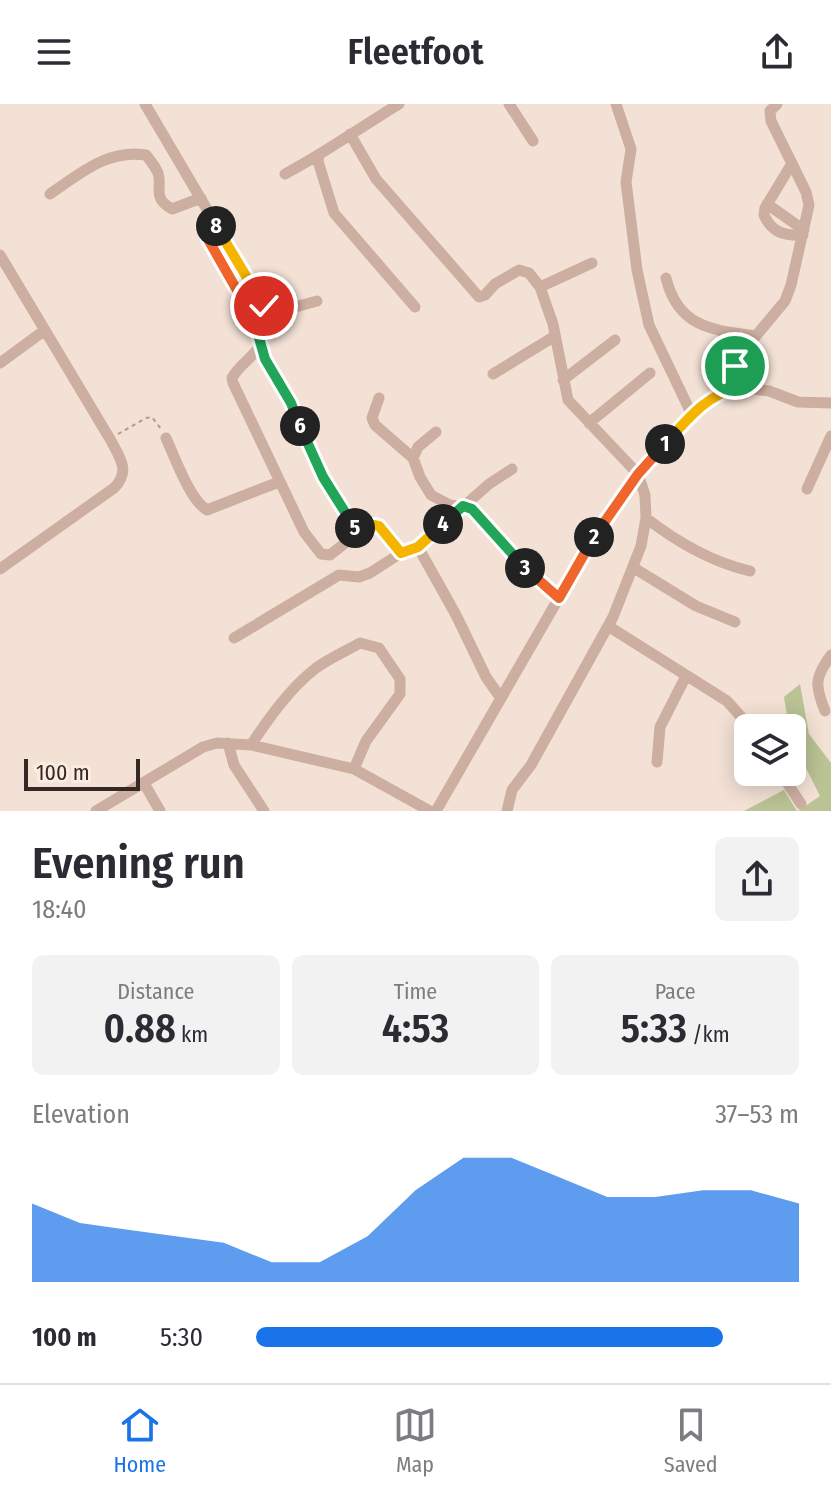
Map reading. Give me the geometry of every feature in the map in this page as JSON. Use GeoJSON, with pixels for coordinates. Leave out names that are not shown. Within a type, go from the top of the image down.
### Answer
{"type":"FeatureCollection","features":[{"type":"Feature","properties":{"kind":"street"},"geometry":{"type":"LineString","coordinates":[[145,104],[268,310],[277,312],[317,301]]}},
{"type":"Feature","properties":{"kind":"street"},"geometry":{"type":"LineString","coordinates":[[285,174],[319,156],[399,104]]}},
{"type":"Feature","properties":{"kind":"street"},"geometry":{"type":"LineString","coordinates":[[509,104],[533,141]]}},
{"type":"Feature","properties":{"kind":"street"},"geometry":{"type":"LineString","coordinates":[[616,104],[631,149],[626,182],[637,270],[649,325],[692,415]]}},
{"type":"Feature","properties":{"kind":"street"},"geometry":{"type":"LineString","coordinates":[[739,387],[735,361],[785,301],[803,233],[808,200],[771,121],[770,111],[777,104]]}},
{"type":"Feature","properties":{"kind":"street"},"geometry":{"type":"LineString","coordinates":[[350,134],[376,179],[479,297],[519,270],[529,273],[540,287],[555,336],[568,400],[638,474],[645,495],[646,518],[634,568],[608,626],[531,765],[512,790],[507,811]]}},
{"type":"Feature","properties":{"kind":"street"},"geometry":{"type":"LineString","coordinates":[[50,194],[106,158],[134,153],[146,155],[152,163],[159,175],[157,190],[166,205],[172,209],[201,198]]}},
{"type":"Feature","properties":{"kind":"street"},"geometry":{"type":"LineString","coordinates":[[319,156],[334,213],[415,307]]}},
{"type":"Feature","properties":{"kind":"street"},"geometry":{"type":"LineString","coordinates":[[791,165],[767,204],[803,233]]}},
{"type":"Feature","properties":{"kind":"street"},"geometry":{"type":"LineString","coordinates":[[214,223],[206,232],[209,241],[253,316],[260,346],[291,403],[323,477],[359,534]]}},
{"type":"Feature","properties":{"kind":"street"},"geometry":{"type":"LineString","coordinates":[[0,255],[125,469],[119,483],[0,569]]}},
{"type":"Feature","properties":{"kind":"street"},"geometry":{"type":"LineString","coordinates":[[540,287],[592,263]]}},
{"type":"Feature","properties":{"kind":"street"},"geometry":{"type":"LineString","coordinates":[[666,278],[670,297],[685,316],[716,329],[756,336]]}},
{"type":"Feature","properties":{"kind":"street"},"geometry":{"type":"LineString","coordinates":[[0,363],[45,330]]}},
{"type":"Feature","properties":{"kind":"street"},"geometry":{"type":"LineString","coordinates":[[493,374],[555,336]]}},
{"type":"Feature","properties":{"kind":"street"},"geometry":{"type":"LineString","coordinates":[[563,380],[615,340]]}},
{"type":"Feature","properties":{"kind":"street"},"geometry":{"type":"LineString","coordinates":[[260,346],[232,378],[304,532],[321,554],[330,555],[375,525],[401,553]]}},
{"type":"Feature","properties":{"kind":"street"},"geometry":{"type":"LineString","coordinates":[[589,423],[650,373]]}},
{"type":"Feature","properties":{"kind":"street"},"geometry":{"type":"LineString","coordinates":[[436,811],[602,523],[638,474],[692,415],[716,394],[739,387],[769,391],[798,402],[831,403]]}},
{"type":"Feature","properties":{"kind":"street"},"geometry":{"type":"LineString","coordinates":[[379,398],[372,418],[375,425],[413,458],[431,495],[479,515],[528,571],[559,598]]}},
{"type":"Feature","properties":{"kind":"street"},"geometry":{"type":"LineString","coordinates":[[413,458],[418,447],[436,432]]}},
{"type":"Feature","properties":{"kind":"street"},"geometry":{"type":"LineString","coordinates":[[807,489],[831,436]]}},
{"type":"Feature","properties":{"kind":"street"},"geometry":{"type":"LineString","coordinates":[[166,438],[200,506],[207,510],[279,482]]}},
{"type":"Feature","properties":{"kind":"street"},"geometry":{"type":"LineString","coordinates":[[234,638],[339,575],[359,577],[418,547],[463,506],[512,469]]}},
{"type":"Feature","properties":{"kind":"street"},"geometry":{"type":"LineString","coordinates":[[646,518],[677,540],[723,565],[750,571]]}},
{"type":"Feature","properties":{"kind":"street"},"geometry":{"type":"LineString","coordinates":[[418,547],[486,677],[500,697]]}},
{"type":"Feature","properties":{"kind":"street"},"geometry":{"type":"LineString","coordinates":[[634,568],[696,606],[735,622]]}},
{"type":"Feature","properties":{"kind":"street"},"geometry":{"type":"LineString","coordinates":[[608,626],[727,701],[739,714]]}},
{"type":"Feature","properties":{"kind":"street"},"geometry":{"type":"LineString","coordinates":[[251,745],[265,724],[317,667],[360,643],[379,648],[400,679],[400,694],[366,741],[354,769]]}},
{"type":"Feature","properties":{"kind":"street"},"geometry":{"type":"LineString","coordinates":[[825,711],[817,683],[819,672],[831,655]]}},
{"type":"Feature","properties":{"kind":"street"},"geometry":{"type":"LineString","coordinates":[[657,762],[660,727],[686,676]]}},
{"type":"Feature","properties":{"kind":"street"},"geometry":{"type":"LineString","coordinates":[[96,811],[203,747],[217,743],[251,745],[354,769],[430,811]]}},
{"type":"Feature","properties":{"kind":"street"},"geometry":{"type":"LineString","coordinates":[[228,743],[236,769],[264,811]]}},
{"type":"Feature","properties":{"kind":"street"},"geometry":{"type":"LineString","coordinates":[[144,783],[160,811]]}},
{"type":"Feature","properties":{"kind":"street"},"geometry":{"type":"LineString","coordinates":[[789,786],[801,804]]}},
{"type":"Feature","properties":{"kind":"path"},"geometry":{"type":"LineString","coordinates":[[110,439],[152,417],[166,438]]}},
{"type":"Feature","properties":{"kind":"green space"},"geometry":{"type":"Polygon","coordinates":[[[800,684],[805,714],[787,714],[784,697],[800,684]]]}},
{"type":"Feature","properties":{"kind":"green space"},"geometry":{"type":"Polygon","coordinates":[[[806,717],[809,734],[831,763],[831,811],[798,811],[820,796],[806,768],[806,717]]]}},
{"type":"Feature","properties":{"kind":"green space"},"geometry":{"type":"Polygon","coordinates":[[[784,790],[797,811],[744,811],[784,790]]]}},
{"type":"Feature","properties":{"kind":"route"},"geometry":{"type":"LineString","coordinates":[[264,306],[214,223],[206,232],[209,241],[253,316],[265,359],[291,403],[323,477],[359,534],[375,525],[379,526],[401,553],[418,547],[463,506],[479,515],[528,571],[559,598],[602,523],[638,474],[692,415],[716,394],[739,387],[735,366]]}}]}
